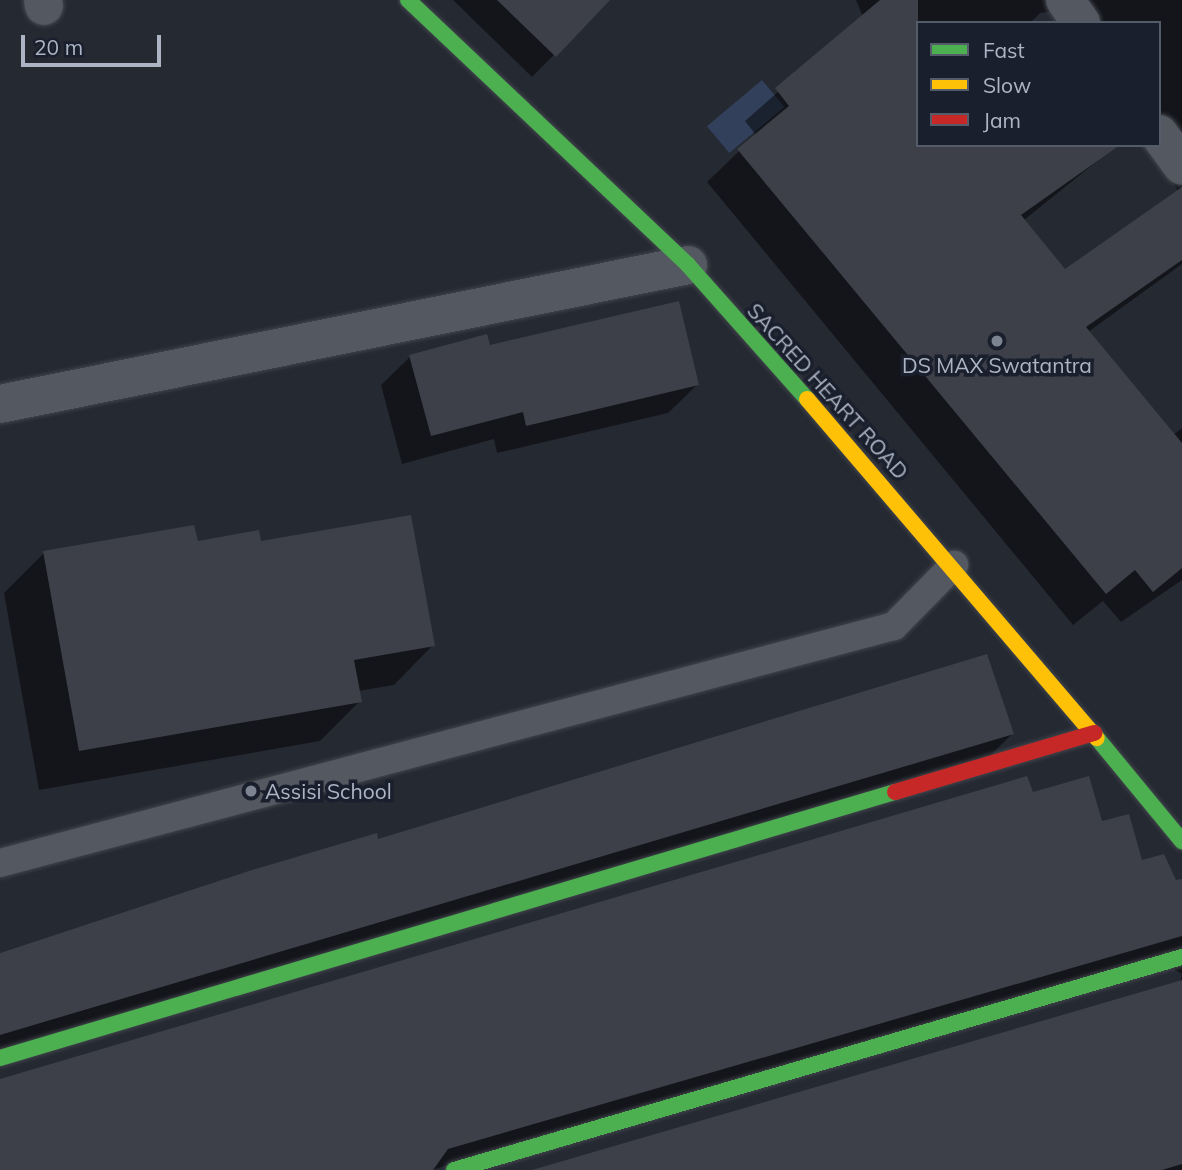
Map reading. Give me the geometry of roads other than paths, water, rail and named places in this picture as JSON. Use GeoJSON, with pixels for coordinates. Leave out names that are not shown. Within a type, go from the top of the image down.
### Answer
{"type":"FeatureCollection","features":[{"type":"Feature","properties":{"kind":"street","name":"SACRED HEART ROAD"},"geometry":{"type":"LineString","coordinates":[[408,0],[688,265],[954,565],[1182,841]]}},
{"type":"Feature","properties":{"kind":"street"},"geometry":{"type":"LineString","coordinates":[[1065,0],[1080,21]]}},
{"type":"Feature","properties":{"kind":"street"},"geometry":{"type":"LineString","coordinates":[[1161,137],[1182,166]]}},
{"type":"Feature","properties":{"kind":"street"},"geometry":{"type":"LineString","coordinates":[[0,404],[688,265]]}},
{"type":"Feature","properties":{"kind":"street"},"geometry":{"type":"LineString","coordinates":[[0,1058],[1094,733]]}},
{"type":"Feature","properties":{"kind":"street"},"geometry":{"type":"LineString","coordinates":[[454,1170],[1182,957]]}},
{"type":"Feature","properties":{"kind":"lane"},"geometry":{"type":"LineString","coordinates":[[0,863],[894,626],[954,565]]}},
{"type":"Feature","properties":{"kind":"water"},"geometry":{"type":"Polygon","coordinates":[[[762,80],[784,107],[729,153],[707,126],[762,80]]]}},
{"type":"Feature","properties":{"kind":"place","name":"DS MAX Swatantra"},"geometry":{"type":"Point","coordinates":[997,341]}},
{"type":"Feature","properties":{"kind":"place","name":"Assisi School"},"geometry":{"type":"Point","coordinates":[251,791]}}]}
